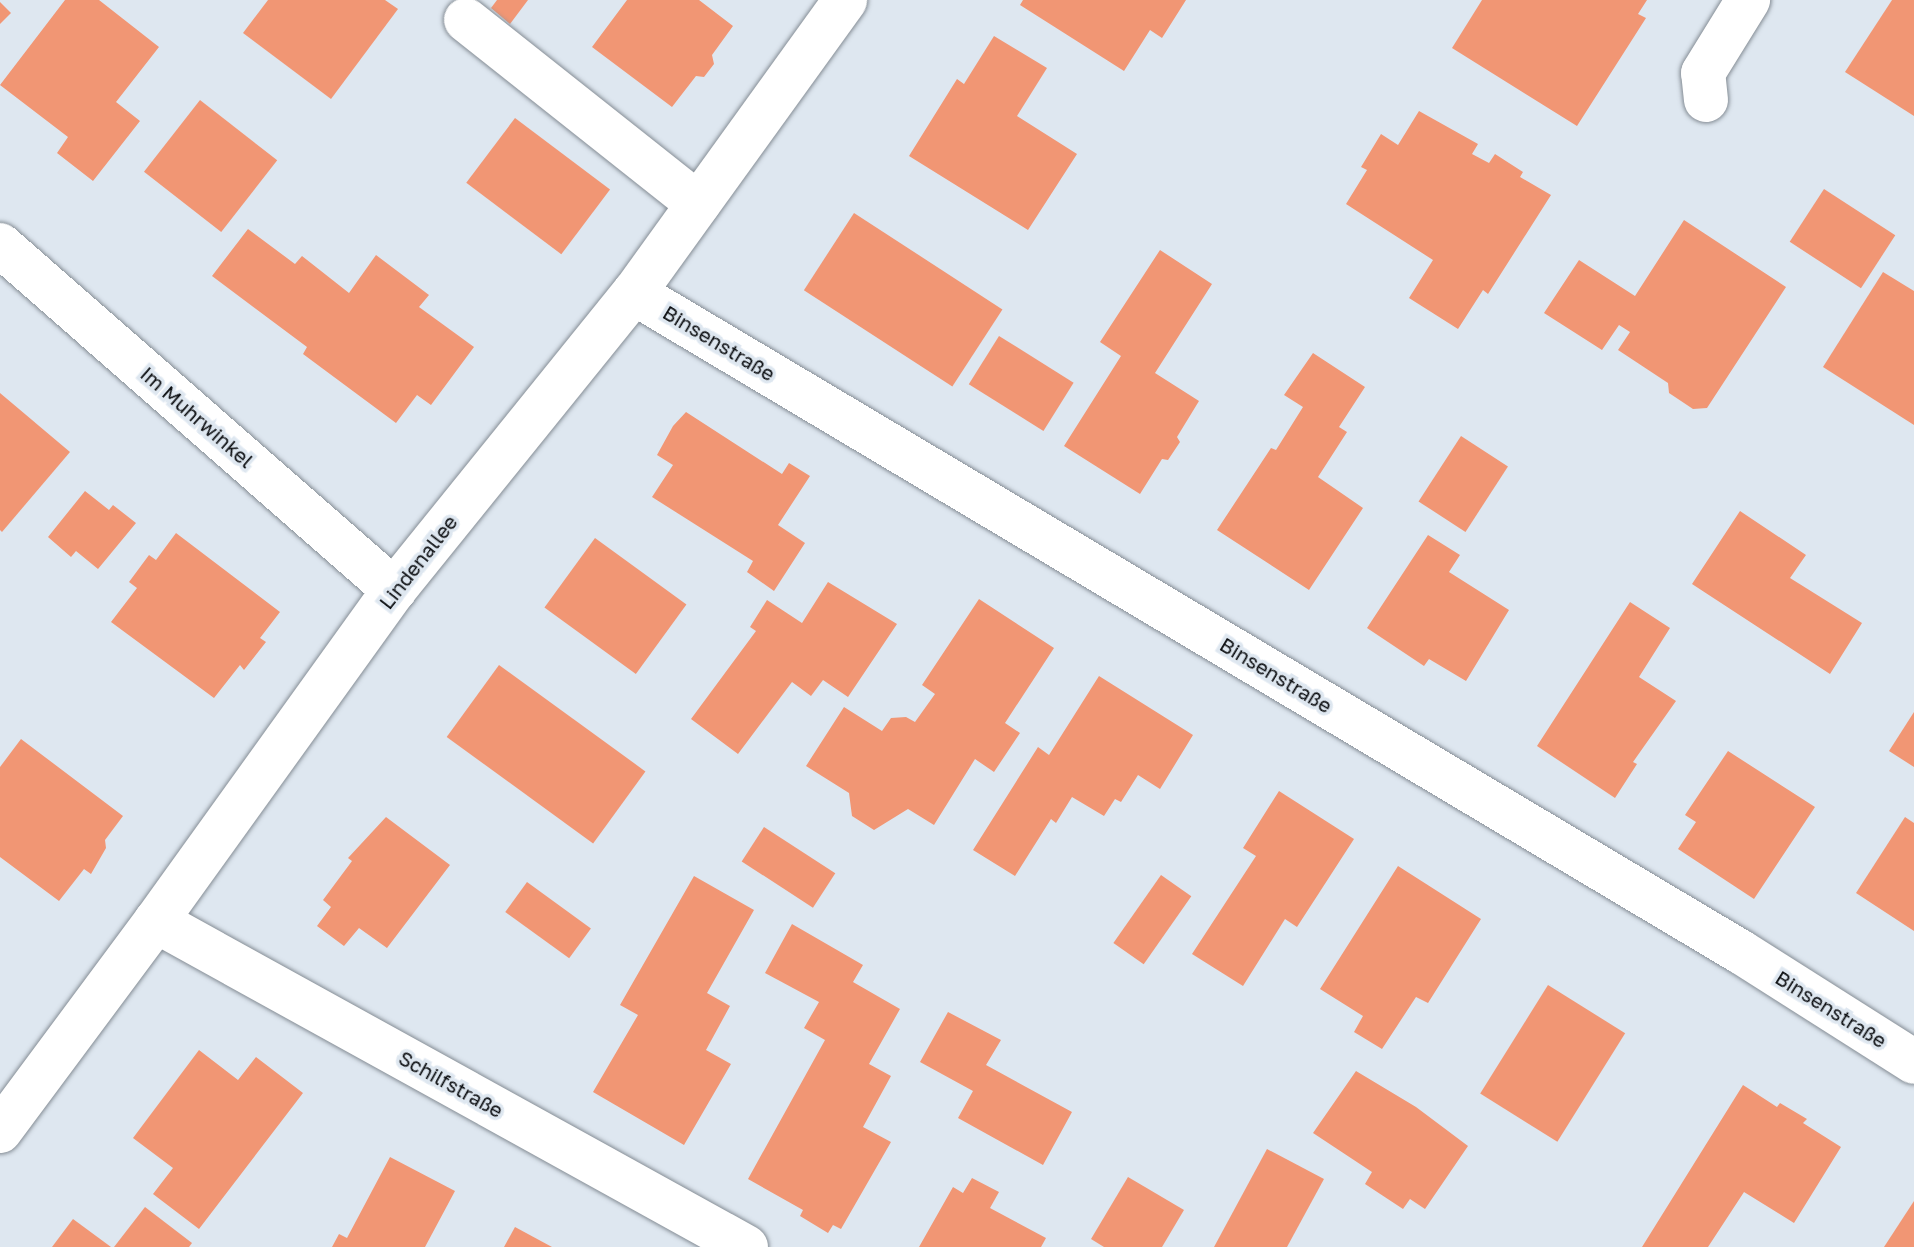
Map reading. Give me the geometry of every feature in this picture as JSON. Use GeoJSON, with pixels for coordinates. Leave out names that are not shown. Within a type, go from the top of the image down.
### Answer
{"type":"FeatureCollection","features":[{"type":"Feature","properties":{"kind":"street","name":"Lindenallee"},"geometry":{"type":"LineString","coordinates":[[0,1131],[156,921],[394,590],[634,293],[845,0]]}},
{"type":"Feature","properties":{"kind":"street"},"geometry":{"type":"LineString","coordinates":[[1706,100],[1703,73],[1748,0]]}},
{"type":"Feature","properties":{"kind":"street"},"geometry":{"type":"LineString","coordinates":[[466,20],[698,204]]}},
{"type":"Feature","properties":{"kind":"street","name":"Im Muhrwinkel"},"geometry":{"type":"LineString","coordinates":[[0,245],[394,590]]}},
{"type":"Feature","properties":{"kind":"street","name":"Binsenstraße"},"geometry":{"type":"LineString","coordinates":[[634,293],[1727,944],[1914,1062]]}},
{"type":"Feature","properties":{"kind":"street","name":"Schilfstraße"},"geometry":{"type":"LineString","coordinates":[[156,921],[746,1247]]}},
{"type":"Feature","properties":{"kind":"building"},"geometry":{"type":"Polygon","coordinates":[[[65,0],[99,0],[159,47],[116,102],[140,121],[93,181],[57,153],[68,137],[0,85],[65,0]]]}},
{"type":"Feature","properties":{"kind":"building"},"geometry":{"type":"Polygon","coordinates":[[[268,0],[385,0],[398,9],[331,99],[243,33],[268,0]]]}},
{"type":"Feature","properties":{"kind":"building"},"geometry":{"type":"Polygon","coordinates":[[[497,0],[528,0],[510,24],[491,8],[497,0]]]}},
{"type":"Feature","properties":{"kind":"building"},"geometry":{"type":"Polygon","coordinates":[[[627,0],[699,0],[733,26],[712,55],[714,64],[704,77],[696,76],[672,107],[592,47],[627,0]]]}},
{"type":"Feature","properties":{"kind":"building"},"geometry":{"type":"Polygon","coordinates":[[[1023,0],[1186,0],[1162,38],[1150,30],[1124,71],[1020,5],[1023,0]]]}},
{"type":"Feature","properties":{"kind":"building"},"geometry":{"type":"Polygon","coordinates":[[[1482,0],[1647,0],[1638,14],[1646,18],[1577,126],[1452,48],[1482,0]]]}},
{"type":"Feature","properties":{"kind":"building"},"geometry":{"type":"Polygon","coordinates":[[[1892,0],[1914,0],[1914,116],[1845,72],[1892,0]]]}},
{"type":"Feature","properties":{"kind":"building"},"geometry":{"type":"Polygon","coordinates":[[[0,2],[11,13],[0,24],[0,2]]]}},
{"type":"Feature","properties":{"kind":"building"},"geometry":{"type":"Polygon","coordinates":[[[994,36],[1047,68],[1017,116],[1077,154],[1028,230],[909,156],[957,79],[964,84],[994,36]]]}},
{"type":"Feature","properties":{"kind":"building"},"geometry":{"type":"Polygon","coordinates":[[[200,100],[277,160],[221,232],[144,172],[200,100]]]}},
{"type":"Feature","properties":{"kind":"building"},"geometry":{"type":"Polygon","coordinates":[[[1419,111],[1478,144],[1472,154],[1489,163],[1495,154],[1523,172],[1520,177],[1551,195],[1488,294],[1483,290],[1458,329],[1409,298],[1433,260],[1346,204],[1367,170],[1361,167],[1381,134],[1398,145],[1419,111]]]}},
{"type":"Feature","properties":{"kind":"building"},"geometry":{"type":"Polygon","coordinates":[[[515,118],[610,190],[561,254],[466,183],[515,118]]]}},
{"type":"Feature","properties":{"kind":"building"},"geometry":{"type":"Polygon","coordinates":[[[1824,189],[1895,235],[1861,288],[1790,242],[1824,189]]]}},
{"type":"Feature","properties":{"kind":"building"},"geometry":{"type":"Polygon","coordinates":[[[854,213],[1002,309],[952,387],[804,290],[854,213]]]}},
{"type":"Feature","properties":{"kind":"building"},"geometry":{"type":"Polygon","coordinates":[[[1684,220],[1786,287],[1707,408],[1693,409],[1669,393],[1668,383],[1618,350],[1630,332],[1619,325],[1602,350],[1544,313],[1579,260],[1635,296],[1684,220]]]}},
{"type":"Feature","properties":{"kind":"building"},"geometry":{"type":"Polygon","coordinates":[[[248,229],[295,264],[302,256],[349,293],[376,255],[429,295],[419,307],[474,347],[431,405],[417,395],[396,423],[303,354],[307,347],[212,276],[248,229]]]}},
{"type":"Feature","properties":{"kind":"building"},"geometry":{"type":"Polygon","coordinates":[[[1160,250],[1212,284],[1155,373],[1199,401],[1177,437],[1180,442],[1168,460],[1162,459],[1140,494],[1064,446],[1121,356],[1100,342],[1160,250]]]}},
{"type":"Feature","properties":{"kind":"building"},"geometry":{"type":"Polygon","coordinates":[[[1883,272],[1914,291],[1914,425],[1823,367],[1883,272]]]}},
{"type":"Feature","properties":{"kind":"building"},"geometry":{"type":"Polygon","coordinates":[[[999,336],[1074,383],[1043,431],[969,384],[999,336]]]}},
{"type":"Feature","properties":{"kind":"building"},"geometry":{"type":"Polygon","coordinates":[[[1313,353],[1365,387],[1339,427],[1347,432],[1318,477],[1363,508],[1309,590],[1217,530],[1271,448],[1276,450],[1303,407],[1284,395],[1313,353]]]}},
{"type":"Feature","properties":{"kind":"building"},"geometry":{"type":"Polygon","coordinates":[[[0,393],[70,452],[2,532],[0,530],[0,393]]]}},
{"type":"Feature","properties":{"kind":"building"},"geometry":{"type":"Polygon","coordinates":[[[686,412],[782,474],[789,463],[810,476],[778,525],[805,543],[774,591],[747,572],[753,561],[652,497],[673,465],[657,455],[673,426],[686,412]]]}},
{"type":"Feature","properties":{"kind":"building"},"geometry":{"type":"Polygon","coordinates":[[[1461,436],[1508,466],[1465,532],[1419,501],[1461,436]]]}},
{"type":"Feature","properties":{"kind":"building"},"geometry":{"type":"Polygon","coordinates":[[[85,491],[109,510],[113,505],[136,523],[98,569],[76,551],[71,557],[48,537],[85,491]]]}},
{"type":"Feature","properties":{"kind":"building"},"geometry":{"type":"Polygon","coordinates":[[[1740,511],[1806,555],[1790,578],[1862,623],[1830,674],[1692,584],[1740,511]]]}},
{"type":"Feature","properties":{"kind":"building"},"geometry":{"type":"Polygon","coordinates":[[[176,533],[280,612],[260,638],[266,642],[244,670],[240,665],[214,698],[111,622],[137,588],[129,582],[149,555],[156,560],[176,533]]]}},
{"type":"Feature","properties":{"kind":"building"},"geometry":{"type":"Polygon","coordinates":[[[1428,535],[1460,555],[1449,572],[1509,610],[1466,681],[1429,659],[1424,666],[1367,628],[1428,535]]]}},
{"type":"Feature","properties":{"kind":"building"},"geometry":{"type":"Polygon","coordinates":[[[595,538],[686,604],[636,674],[544,608],[595,538]]]}},
{"type":"Feature","properties":{"kind":"building"},"geometry":{"type":"Polygon","coordinates":[[[828,582],[897,624],[848,697],[823,680],[811,696],[792,682],[738,754],[691,719],[756,631],[750,627],[767,600],[802,623],[828,582]]]}},
{"type":"Feature","properties":{"kind":"building"},"geometry":{"type":"Polygon","coordinates":[[[979,599],[1054,648],[1005,723],[1020,733],[994,772],[975,759],[934,825],[908,809],[874,830],[852,816],[849,793],[806,766],[844,707],[882,731],[891,718],[906,717],[915,722],[935,694],[922,685],[979,599]]]}},
{"type":"Feature","properties":{"kind":"building"},"geometry":{"type":"Polygon","coordinates":[[[1630,602],[1670,628],[1639,677],[1676,701],[1633,762],[1637,764],[1615,798],[1537,746],[1630,602]]]}},
{"type":"Feature","properties":{"kind":"building"},"geometry":{"type":"Polygon","coordinates":[[[499,665],[645,771],[593,843],[447,737],[499,665]]]}},
{"type":"Feature","properties":{"kind":"building"},"geometry":{"type":"Polygon","coordinates":[[[1099,676],[1193,735],[1160,789],[1138,775],[1121,802],[1115,799],[1104,816],[1072,797],[1056,823],[1051,819],[1015,876],[973,850],[1038,747],[1049,755],[1099,676]]]}},
{"type":"Feature","properties":{"kind":"building"},"geometry":{"type":"Polygon","coordinates":[[[1914,712],[1914,767],[1889,751],[1914,712]]]}},
{"type":"Feature","properties":{"kind":"building"},"geometry":{"type":"Polygon","coordinates":[[[21,739],[123,816],[105,840],[106,848],[91,874],[84,869],[59,901],[0,857],[0,767],[21,739]]]}},
{"type":"Feature","properties":{"kind":"building"},"geometry":{"type":"Polygon","coordinates":[[[1728,751],[1815,807],[1754,899],[1678,849],[1696,822],[1685,815],[1728,751]]]}},
{"type":"Feature","properties":{"kind":"building"},"geometry":{"type":"Polygon","coordinates":[[[1279,791],[1354,839],[1297,927],[1285,919],[1243,986],[1192,954],[1256,856],[1243,848],[1279,791]]]}},
{"type":"Feature","properties":{"kind":"building"},"geometry":{"type":"Polygon","coordinates":[[[386,817],[450,865],[387,948],[359,928],[344,946],[317,926],[331,907],[323,900],[352,861],[348,858],[386,817]]]}},
{"type":"Feature","properties":{"kind":"building"},"geometry":{"type":"Polygon","coordinates":[[[1905,817],[1914,823],[1914,931],[1856,893],[1905,817]]]}},
{"type":"Feature","properties":{"kind":"building"},"geometry":{"type":"Polygon","coordinates":[[[764,827],[835,873],[813,908],[742,861],[764,827]]]}},
{"type":"Feature","properties":{"kind":"building"},"geometry":{"type":"Polygon","coordinates":[[[1398,866],[1481,919],[1428,1003],[1416,997],[1382,1049],[1354,1032],[1363,1016],[1320,989],[1398,866]]]}},
{"type":"Feature","properties":{"kind":"building"},"geometry":{"type":"Polygon","coordinates":[[[1161,875],[1191,896],[1144,964],[1113,943],[1161,875]]]}},
{"type":"Feature","properties":{"kind":"building"},"geometry":{"type":"Polygon","coordinates":[[[694,876],[754,910],[707,993],[730,1006],[706,1050],[731,1064],[684,1145],[593,1092],[638,1015],[620,1005],[694,876]]]}},
{"type":"Feature","properties":{"kind":"building"},"geometry":{"type":"Polygon","coordinates":[[[527,882],[591,928],[569,958],[505,912],[527,882]]]}},
{"type":"Feature","properties":{"kind":"building"},"geometry":{"type":"Polygon","coordinates":[[[792,924],[863,965],[853,982],[900,1009],[869,1064],[891,1076],[863,1127],[891,1142],[841,1229],[833,1225],[828,1233],[800,1216],[803,1210],[748,1179],[825,1040],[804,1028],[819,1002],[765,973],[792,924]]]}},
{"type":"Feature","properties":{"kind":"building"},"geometry":{"type":"Polygon","coordinates":[[[1548,985],[1625,1033],[1557,1142],[1480,1094],[1548,985]]]}},
{"type":"Feature","properties":{"kind":"building"},"geometry":{"type":"Polygon","coordinates":[[[948,1012],[1001,1040],[986,1065],[1072,1112],[1043,1165],[958,1118],[973,1091],[920,1062],[948,1012]]]}},
{"type":"Feature","properties":{"kind":"building"},"geometry":{"type":"Polygon","coordinates":[[[199,1050],[238,1080],[256,1057],[303,1093],[199,1229],[153,1194],[173,1168],[133,1138],[199,1050]]]}},
{"type":"Feature","properties":{"kind":"building"},"geometry":{"type":"Polygon","coordinates":[[[1356,1071],[1416,1107],[1468,1146],[1425,1209],[1410,1199],[1403,1209],[1365,1184],[1372,1172],[1313,1133],[1356,1071]]]}},
{"type":"Feature","properties":{"kind":"building"},"geometry":{"type":"Polygon","coordinates":[[[1743,1085],[1777,1107],[1780,1103],[1807,1119],[1803,1123],[1841,1147],[1794,1223],[1744,1192],[1708,1247],[1642,1247],[1743,1085]]]}},
{"type":"Feature","properties":{"kind":"building"},"geometry":{"type":"Polygon","coordinates":[[[1267,1149],[1324,1179],[1287,1247],[1214,1247],[1267,1149]]]}},
{"type":"Feature","properties":{"kind":"building"},"geometry":{"type":"Polygon","coordinates":[[[390,1157],[455,1191],[425,1247],[332,1247],[339,1234],[347,1238],[390,1157]]]}},
{"type":"Feature","properties":{"kind":"building"},"geometry":{"type":"Polygon","coordinates":[[[1128,1177],[1184,1210],[1162,1247],[1104,1247],[1091,1239],[1128,1177]]]}},
{"type":"Feature","properties":{"kind":"building"},"geometry":{"type":"Polygon","coordinates":[[[972,1178],[999,1192],[990,1208],[1046,1238],[1041,1247],[919,1247],[953,1187],[963,1193],[972,1178]]]}},
{"type":"Feature","properties":{"kind":"building"},"geometry":{"type":"Polygon","coordinates":[[[1914,1201],[1914,1247],[1884,1247],[1914,1201]]]}},
{"type":"Feature","properties":{"kind":"building"},"geometry":{"type":"Polygon","coordinates":[[[145,1207],[192,1243],[189,1247],[114,1247],[145,1207]]]}},
{"type":"Feature","properties":{"kind":"building"},"geometry":{"type":"Polygon","coordinates":[[[73,1219],[111,1247],[52,1247],[73,1219]]]}},
{"type":"Feature","properties":{"kind":"building"},"geometry":{"type":"Polygon","coordinates":[[[515,1227],[552,1247],[504,1247],[515,1227]]]}}]}
